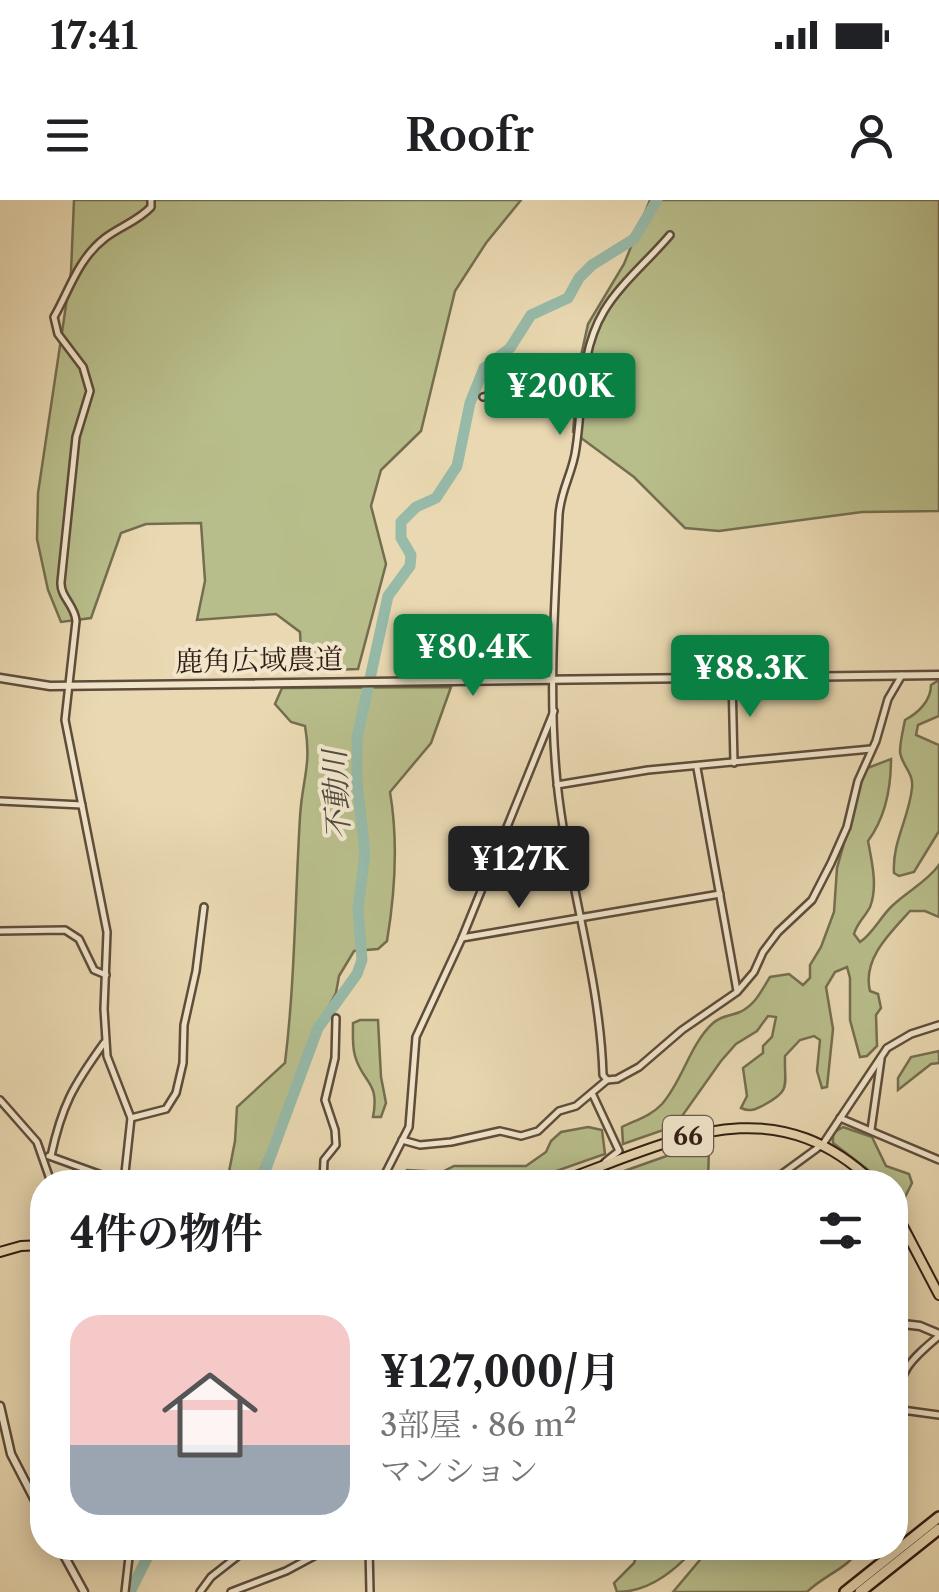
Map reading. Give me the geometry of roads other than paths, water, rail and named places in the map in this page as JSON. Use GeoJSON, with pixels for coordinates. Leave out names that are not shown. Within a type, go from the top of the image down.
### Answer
{"type":"FeatureCollection","features":[{"type":"Feature","properties":{"kind":"highway"},"geometry":{"type":"LineString","coordinates":[[908,1542],[939,1517]]}},
{"type":"Feature","properties":{"kind":"highway"},"geometry":{"type":"LineString","coordinates":[[908,1554],[939,1530]]}},
{"type":"Feature","properties":{"kind":"highway"},"geometry":{"type":"LineString","coordinates":[[845,1592],[885,1560]]}},
{"type":"Feature","properties":{"kind":"highway"},"geometry":{"type":"LineString","coordinates":[[860,1592],[901,1560]]}},
{"type":"Feature","properties":{"kind":"main road","name":"66"},"geometry":{"type":"LineString","coordinates":[[594,1170],[680,1139],[724,1128],[780,1130],[823,1144],[856,1170]]}},
{"type":"Feature","properties":{"kind":"main road"},"geometry":{"type":"LineString","coordinates":[[908,1236],[939,1296]]}},
{"type":"Feature","properties":{"kind":"main road"},"geometry":{"type":"LineString","coordinates":[[0,1252],[30,1246]]}},
{"type":"Feature","properties":{"kind":"street"},"geometry":{"type":"LineString","coordinates":[[124,1170],[131,1118],[104,1042],[107,932],[65,720],[76,614],[60,592],[76,437],[90,391],[82,367],[58,334],[54,317],[85,257],[105,238],[141,218],[152,207],[151,200]]}},
{"type":"Feature","properties":{"kind":"street"},"geometry":{"type":"LineString","coordinates":[[607,1080],[603,1075],[602,1028],[557,785],[552,680],[561,492],[574,462],[579,397],[602,314],[670,235]]}},
{"type":"Feature","properties":{"kind":"street"},"geometry":{"type":"LineString","coordinates":[[484,397],[532,388],[579,397]]}},
{"type":"Feature","properties":{"kind":"street"},"geometry":{"type":"LineString","coordinates":[[402,1140],[436,1144],[500,1131],[522,1136],[538,1132],[559,1111],[576,1106],[607,1080],[639,1067],[682,1030],[737,992],[778,932],[812,900],[847,827],[858,781],[888,699],[902,675]]}},
{"type":"Feature","properties":{"kind":"street","name":"鹿角広域農道"},"geometry":{"type":"LineString","coordinates":[[0,678],[16,683],[70,685],[939,675]]}},
{"type":"Feature","properties":{"kind":"street"},"geometry":{"type":"LineString","coordinates":[[732,678],[734,764]]}},
{"type":"Feature","properties":{"kind":"street"},"geometry":{"type":"LineString","coordinates":[[386,1170],[409,1126],[416,1038],[462,938],[555,708]]}},
{"type":"Feature","properties":{"kind":"street"},"geometry":{"type":"LineString","coordinates":[[557,785],[648,770],[871,749]]}},
{"type":"Feature","properties":{"kind":"street"},"geometry":{"type":"LineString","coordinates":[[698,768],[737,992]]}},
{"type":"Feature","properties":{"kind":"street"},"geometry":{"type":"LineString","coordinates":[[0,801],[82,805]]}},
{"type":"Feature","properties":{"kind":"street"},"geometry":{"type":"LineString","coordinates":[[462,938],[720,894]]}},
{"type":"Feature","properties":{"kind":"street"},"geometry":{"type":"LineString","coordinates":[[131,1118],[166,1109],[176,1093],[184,1063],[184,1025],[204,907]]}},
{"type":"Feature","properties":{"kind":"street"},"geometry":{"type":"LineString","coordinates":[[0,931],[65,930],[78,939],[94,970],[106,975]]}},
{"type":"Feature","properties":{"kind":"street"},"geometry":{"type":"LineString","coordinates":[[324,1170],[324,1160],[336,1145],[325,1100],[335,1058],[336,1018]]}},
{"type":"Feature","properties":{"kind":"street"},"geometry":{"type":"LineString","coordinates":[[787,1170],[823,1144],[881,1056],[911,1034],[939,1025]]}},
{"type":"Feature","properties":{"kind":"street"},"geometry":{"type":"LineString","coordinates":[[47,1156],[69,1095],[104,1042]]}},
{"type":"Feature","properties":{"kind":"street"},"geometry":{"type":"LineString","coordinates":[[870,1130],[881,1056]]}},
{"type":"Feature","properties":{"kind":"street"},"geometry":{"type":"LineString","coordinates":[[592,1093],[619,1151],[597,1169]]}},
{"type":"Feature","properties":{"kind":"street"},"geometry":{"type":"LineString","coordinates":[[0,1100],[25,1125],[47,1156],[49,1170]]}},
{"type":"Feature","properties":{"kind":"street"},"geometry":{"type":"LineString","coordinates":[[840,1118],[939,1160]]}},
{"type":"Feature","properties":{"kind":"street"},"geometry":{"type":"LineString","coordinates":[[47,1156],[87,1170]]}},
{"type":"Feature","properties":{"kind":"street"},"geometry":{"type":"LineString","coordinates":[[908,1325],[939,1335],[908,1365]]}},
{"type":"Feature","properties":{"kind":"street"},"geometry":{"type":"LineString","coordinates":[[0,1406],[11,1454],[30,1491]]}},
{"type":"Feature","properties":{"kind":"street"},"geometry":{"type":"LineString","coordinates":[[908,1411],[939,1415]]}},
{"type":"Feature","properties":{"kind":"street"},"geometry":{"type":"LineString","coordinates":[[67,1560],[84,1592]]}},
{"type":"Feature","properties":{"kind":"street"},"geometry":{"type":"LineString","coordinates":[[125,1592],[129,1560]]}},
{"type":"Feature","properties":{"kind":"street"},"geometry":{"type":"LineString","coordinates":[[200,1592],[233,1560]]}},
{"type":"Feature","properties":{"kind":"street"},"geometry":{"type":"LineString","coordinates":[[231,1592],[306,1560]]}},
{"type":"Feature","properties":{"kind":"street"},"geometry":{"type":"LineString","coordinates":[[370,1560],[370,1592]]}},
{"type":"Feature","properties":{"kind":"waterway","name":"不動川"},"geometry":{"type":"LineString","coordinates":[[265,1170],[318,1028],[357,974],[362,960],[358,909],[365,853],[357,782],[357,738],[388,596],[410,566],[411,555],[401,538],[401,522],[416,507],[436,498],[457,466],[470,403],[484,368],[510,348],[531,315],[568,298],[592,265],[634,239],[657,200]]}},
{"type":"Feature","properties":{"kind":"waterway","name":"不動川"},"geometry":{"type":"LineString","coordinates":[[130,1592],[146,1560]]}}]}
